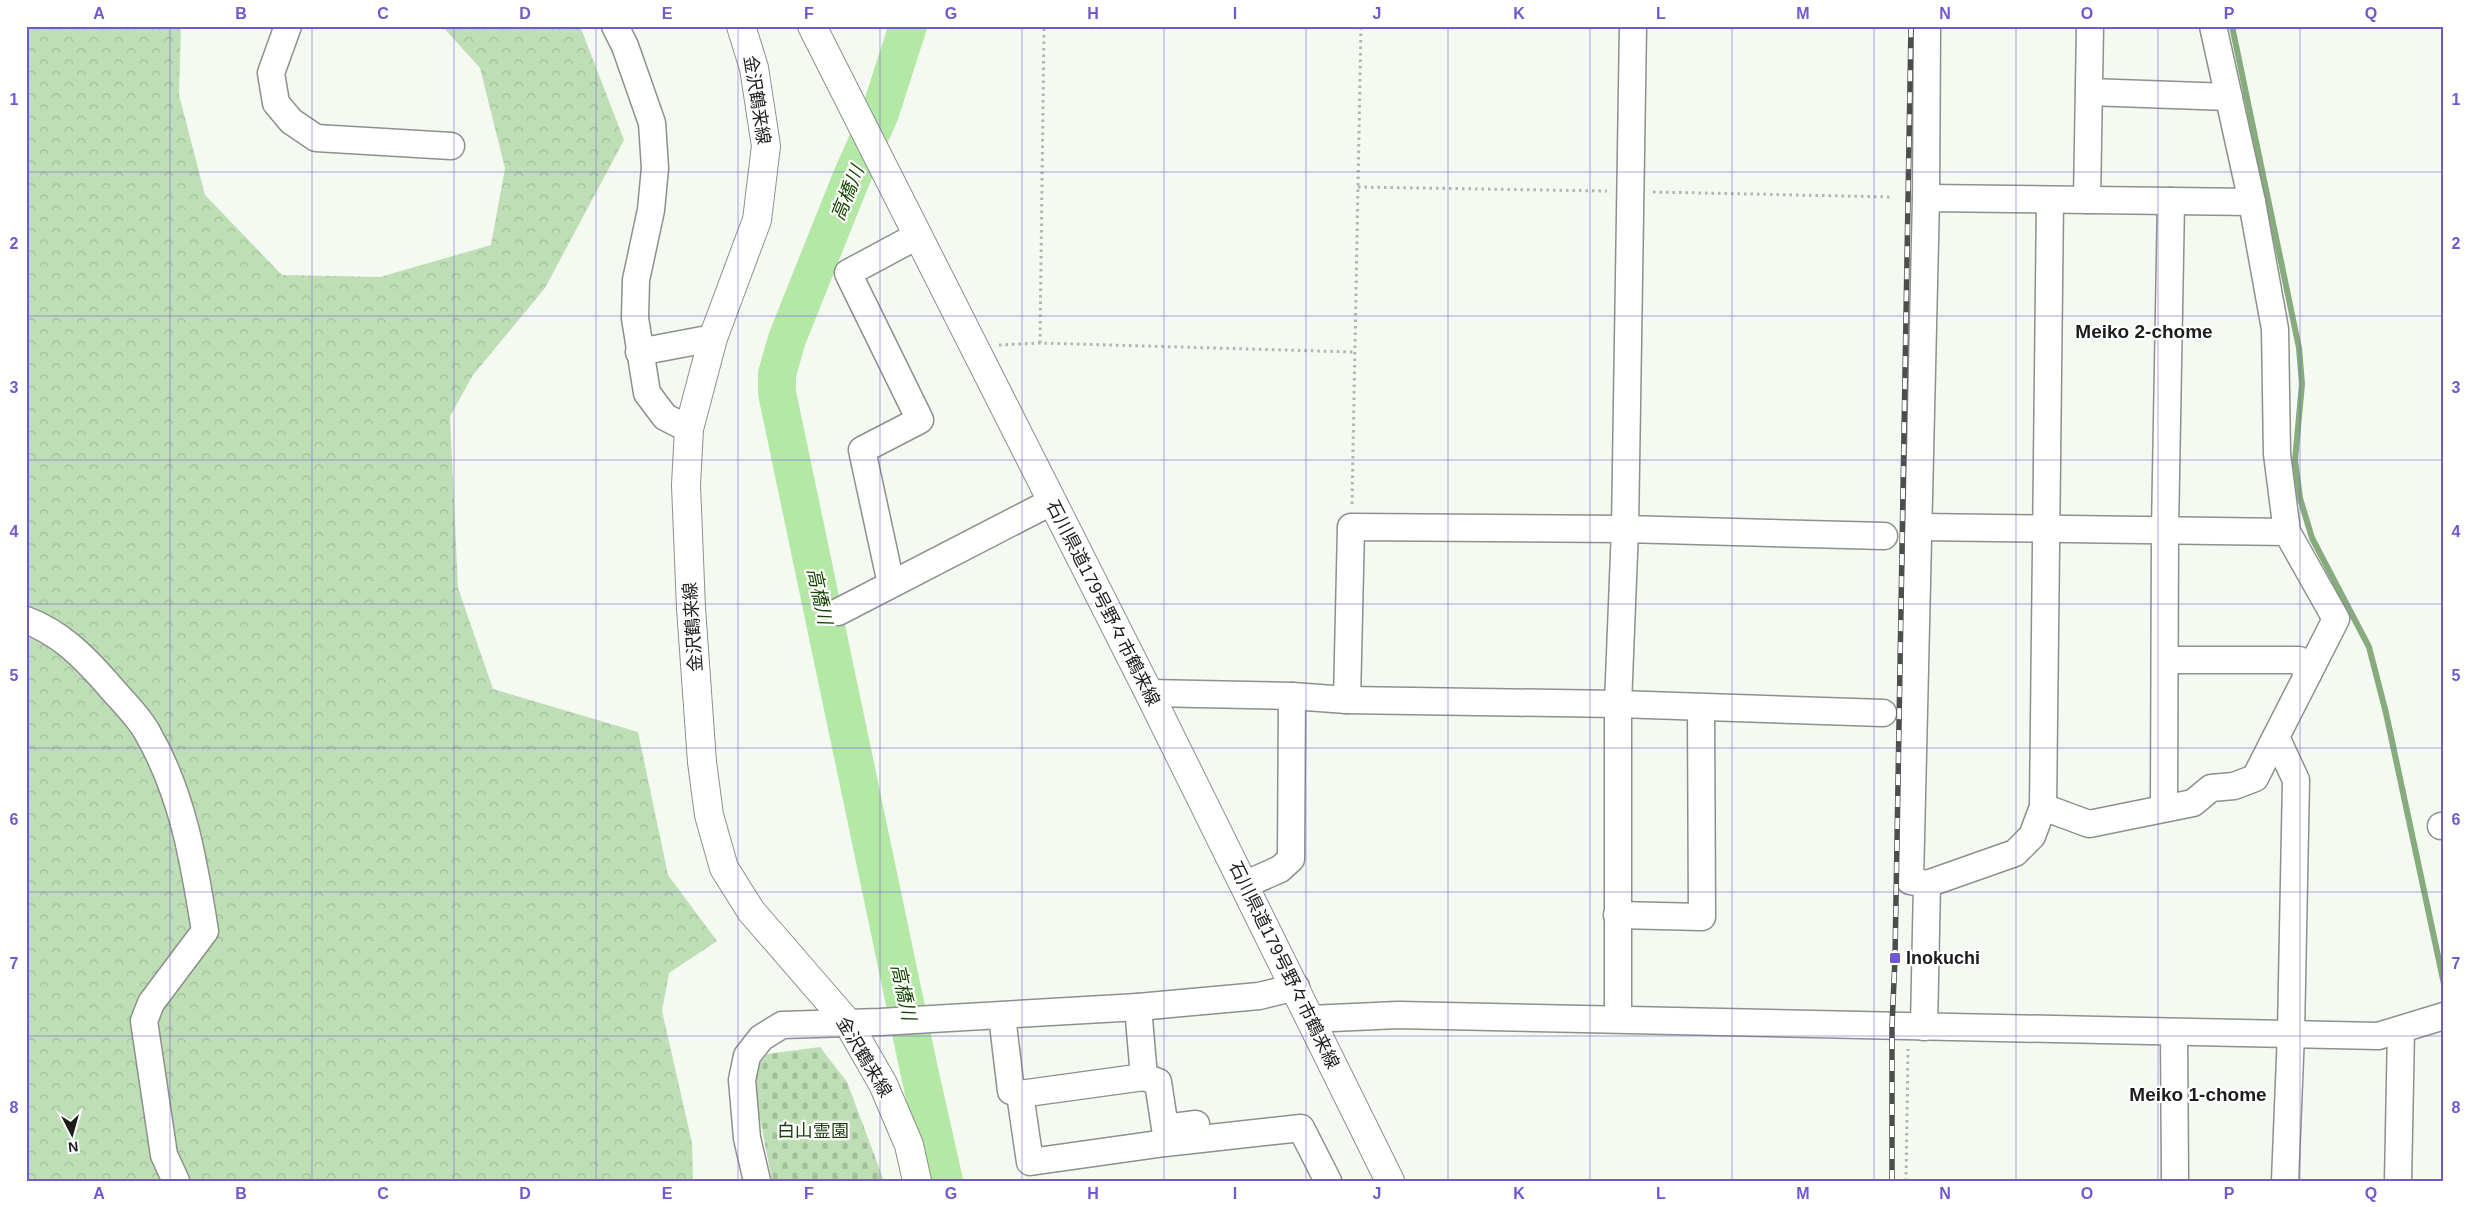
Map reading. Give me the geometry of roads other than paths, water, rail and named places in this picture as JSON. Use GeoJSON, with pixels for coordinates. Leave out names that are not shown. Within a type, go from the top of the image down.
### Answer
{"type":"FeatureCollection","features":[{"type":"Feature","properties":{"kind":"main road","name":"金沢鶴来線"},"geometry":{"type":"LineString","coordinates":[[741,26],[754,68],[766,146],[757,220],[713,338],[689,429],[686,484],[691,608],[702,762],[709,815],[724,868],[751,911],[848,1023],[883,1084],[909,1145],[917,1181]]}},
{"type":"Feature","properties":{"kind":"main road","name":"石川県道179号野々市鶴来線"},"geometry":{"type":"LineString","coordinates":[[812,26],[1051,502],[1149,692],[1390,1181]]}},
{"type":"Feature","properties":{"kind":"street"},"geometry":{"type":"LineString","coordinates":[[288,26],[271,73],[276,103],[292,121],[316,138],[451,146]]}},
{"type":"Feature","properties":{"kind":"street"},"geometry":{"type":"LineString","coordinates":[[615,26],[625,46],[652,123],[655,168],[652,202],[636,280],[635,318],[639,352],[647,394],[665,417],[689,429]]}},
{"type":"Feature","properties":{"kind":"street"},"geometry":{"type":"LineString","coordinates":[[1618,1019],[1618,704],[1624,529],[1633,26]]}},
{"type":"Feature","properties":{"kind":"street"},"geometry":{"type":"LineString","coordinates":[[1927,26],[1926,198],[1910,881],[1927,884],[2015,852],[2032,836],[2043,807],[2050,200]]}},
{"type":"Feature","properties":{"kind":"street"},"geometry":{"type":"LineString","coordinates":[[2087,200],[2090,26]]}},
{"type":"Feature","properties":{"kind":"street"},"geometry":{"type":"LineString","coordinates":[[2043,807],[2089,824],[2193,803],[2211,788],[2234,786],[2255,778],[2336,620],[2287,532],[2277,454],[2275,329],[2252,202],[2213,26]]}},
{"type":"Feature","properties":{"kind":"street"},"geometry":{"type":"LineString","coordinates":[[2089,92],[2229,97]]}},
{"type":"Feature","properties":{"kind":"street"},"geometry":{"type":"LineString","coordinates":[[1926,198],[2252,202]]}},
{"type":"Feature","properties":{"kind":"street"},"geometry":{"type":"LineString","coordinates":[[2164,808],[2171,201]]}},
{"type":"Feature","properties":{"kind":"street"},"geometry":{"type":"LineString","coordinates":[[891,584],[862,450],[920,420],[848,273],[917,236]]}},
{"type":"Feature","properties":{"kind":"street"},"geometry":{"type":"LineString","coordinates":[[639,352],[713,338]]}},
{"type":"Feature","properties":{"kind":"street"},"geometry":{"type":"LineString","coordinates":[[838,612],[1051,502]]}},
{"type":"Feature","properties":{"kind":"street"},"geometry":{"type":"LineString","coordinates":[[1919,527],[2287,532]]}},
{"type":"Feature","properties":{"kind":"street"},"geometry":{"type":"LineString","coordinates":[[1347,700],[1352,528],[1624,529],[1884,536]]}},
{"type":"Feature","properties":{"kind":"street"},"geometry":{"type":"LineString","coordinates":[[26,620],[46,628],[73,647],[110,687],[147,731],[178,798],[194,866],[204,931],[151,1004],[144,1021],[164,1155],[176,1181]]}},
{"type":"Feature","properties":{"kind":"street"},"geometry":{"type":"LineString","coordinates":[[2165,660],[2299,660],[2308,674]]}},
{"type":"Feature","properties":{"kind":"street"},"geometry":{"type":"LineString","coordinates":[[1149,692],[1292,696],[1347,700],[1618,704],[1883,713]]}},
{"type":"Feature","properties":{"kind":"street"},"geometry":{"type":"LineString","coordinates":[[1244,885],[1280,869],[1291,859],[1292,696]]}},
{"type":"Feature","properties":{"kind":"street"},"geometry":{"type":"LineString","coordinates":[[1617,915],[1702,917],[1701,708]]}},
{"type":"Feature","properties":{"kind":"street"},"geometry":{"type":"LineString","coordinates":[[2276,737],[2296,780],[2291,1033],[2285,1181]]}},
{"type":"Feature","properties":{"kind":"street"},"geometry":{"type":"LineString","coordinates":[[1916,1027],[1927,884]]}},
{"type":"Feature","properties":{"kind":"street"},"geometry":{"type":"LineString","coordinates":[[757,1181],[747,1138],[742,1080],[747,1056],[761,1038],[782,1025],[910,1021],[1138,1007],[1259,996],[1296,987]]}},
{"type":"Feature","properties":{"kind":"street"},"geometry":{"type":"LineString","coordinates":[[1138,1007],[1144,1077]]}},
{"type":"Feature","properties":{"kind":"street"},"geometry":{"type":"LineString","coordinates":[[1310,1019],[1398,1015],[2378,1036],[2442,1017]]}},
{"type":"Feature","properties":{"kind":"street"},"geometry":{"type":"LineString","coordinates":[[1002,1016],[1012,1091],[1020,1094],[1144,1077],[1158,1082],[1165,1128],[1271,1116]]}},
{"type":"Feature","properties":{"kind":"street"},"geometry":{"type":"LineString","coordinates":[[2398,1181],[2401,1030]]}},
{"type":"Feature","properties":{"kind":"street"},"geometry":{"type":"LineString","coordinates":[[2174,1032],[2175,1181]]}},
{"type":"Feature","properties":{"kind":"street"},"geometry":{"type":"LineString","coordinates":[[1020,1094],[1032,1172],[1166,1143],[1301,1128],[1328,1181]]}},
{"type":"Feature","properties":{"kind":"waterway","name":"高橋川"},"geometry":{"type":"LineString","coordinates":[[908,26],[880,113],[851,179],[787,339],[777,374],[777,393],[944,1181]]}},
{"type":"Feature","properties":{"kind":"waterway"},"geometry":{"type":"LineString","coordinates":[[2232,26],[2299,348],[2302,384],[2295,460],[2300,498],[2312,538],[2369,647],[2386,713],[2444,984]]}},
{"type":"Feature","properties":{"kind":"railway"},"geometry":{"type":"LineString","coordinates":[[1892,1181],[1892,1026],[1895,958],[1911,26]]}},
{"type":"Feature","properties":{"kind":"place","name":"Inokuchi"},"geometry":{"type":"Point","coordinates":[1895,958]}},
{"type":"Feature","properties":{"kind":"district","name":"Meiko 2-chome"},"geometry":{"type":"Point","coordinates":[2144,331]}},
{"type":"Feature","properties":{"kind":"district","name":"Meiko 1-chome"},"geometry":{"type":"Point","coordinates":[2198,1094]}},
{"type":"Feature","properties":{"kind":"park label","name":"白山霊園"},"geometry":{"type":"Point","coordinates":[813,1131]}}]}
